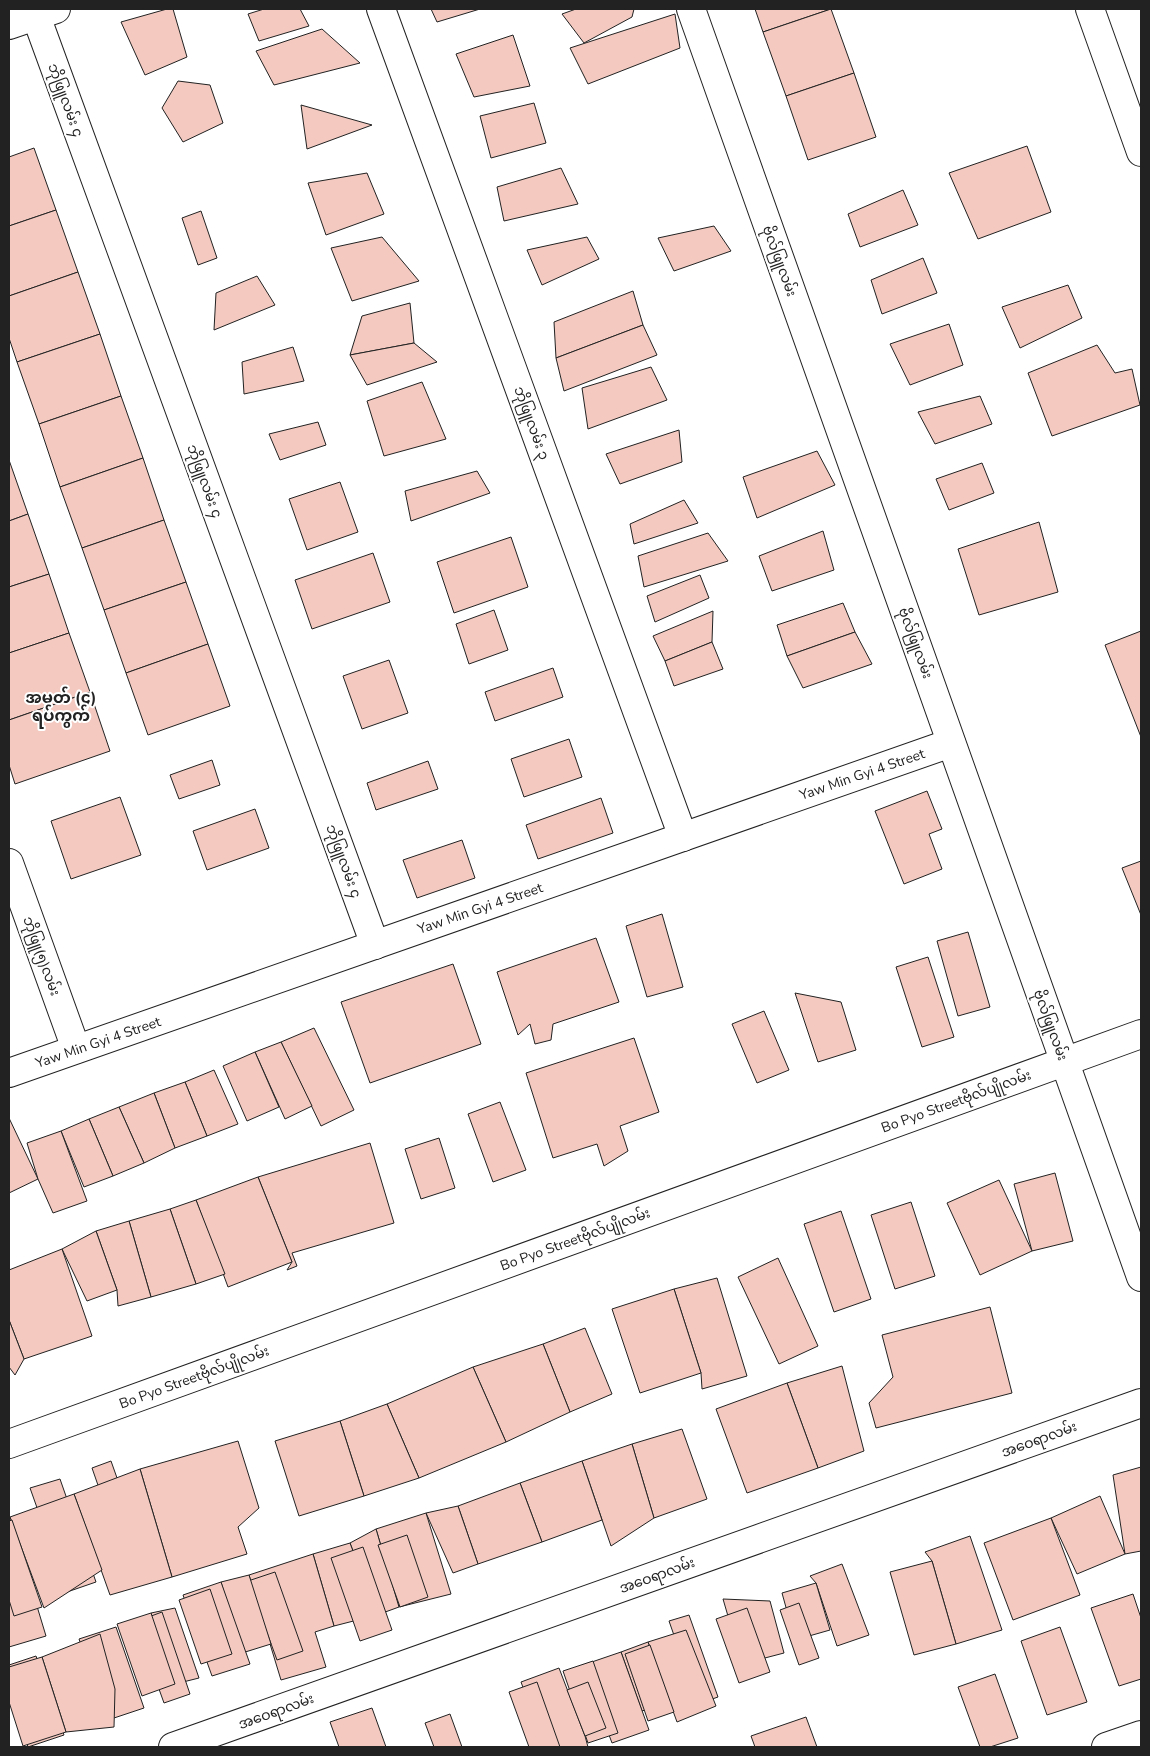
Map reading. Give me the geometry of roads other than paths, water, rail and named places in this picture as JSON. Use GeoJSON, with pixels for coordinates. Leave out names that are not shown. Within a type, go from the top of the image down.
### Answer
{"type":"FeatureCollection","features":[{"type":"Feature","properties":{"kind":"street","name":"ဘိုဖြူလမ်း ၃"},"geometry":{"type":"LineString","coordinates":[[381,9],[684,837]]}},
{"type":"Feature","properties":{"kind":"street","name":"ဗိုလ်ဖြူလမ်း"},"geometry":{"type":"LineString","coordinates":[[690,9],[1141,1277]]}},
{"type":"Feature","properties":{"kind":"street"},"geometry":{"type":"LineString","coordinates":[[1090,9],[1141,152]]}},
{"type":"Feature","properties":{"kind":"street"},"geometry":{"type":"LineString","coordinates":[[9,25],[46,13]]}},
{"type":"Feature","properties":{"kind":"street","name":"ဘိုဖြူလမ်း ၄"},"geometry":{"type":"LineString","coordinates":[[46,13],[375,945]]}},
{"type":"Feature","properties":{"kind":"street","name":"Yaw Min Gyi 4 Street"},"geometry":{"type":"LineString","coordinates":[[9,1073],[951,743]]}},
{"type":"Feature","properties":{"kind":"street","name":"ဘိုဖြူ(၅)လမ်း"},"geometry":{"type":"LineString","coordinates":[[9,863],[76,1049]]}},
{"type":"Feature","properties":{"kind":"street","name":"Bo Pyo Streetဗိုလ်ပျိုလမ်း"},"geometry":{"type":"LineString","coordinates":[[9,1444],[1141,1034]]}},
{"type":"Feature","properties":{"kind":"street","name":"အဝေရာလမ်း"},"geometry":{"type":"LineString","coordinates":[[173,1747],[1141,1403]]}},
{"type":"Feature","properties":{"kind":"street"},"geometry":{"type":"LineString","coordinates":[[1106,1747],[1141,1735]]}},
{"type":"Feature","properties":{"kind":"district","name":"အမှတ် (၄) ရပ်ကွက်"},"geometry":{"type":"Point","coordinates":[61,706]}}]}
